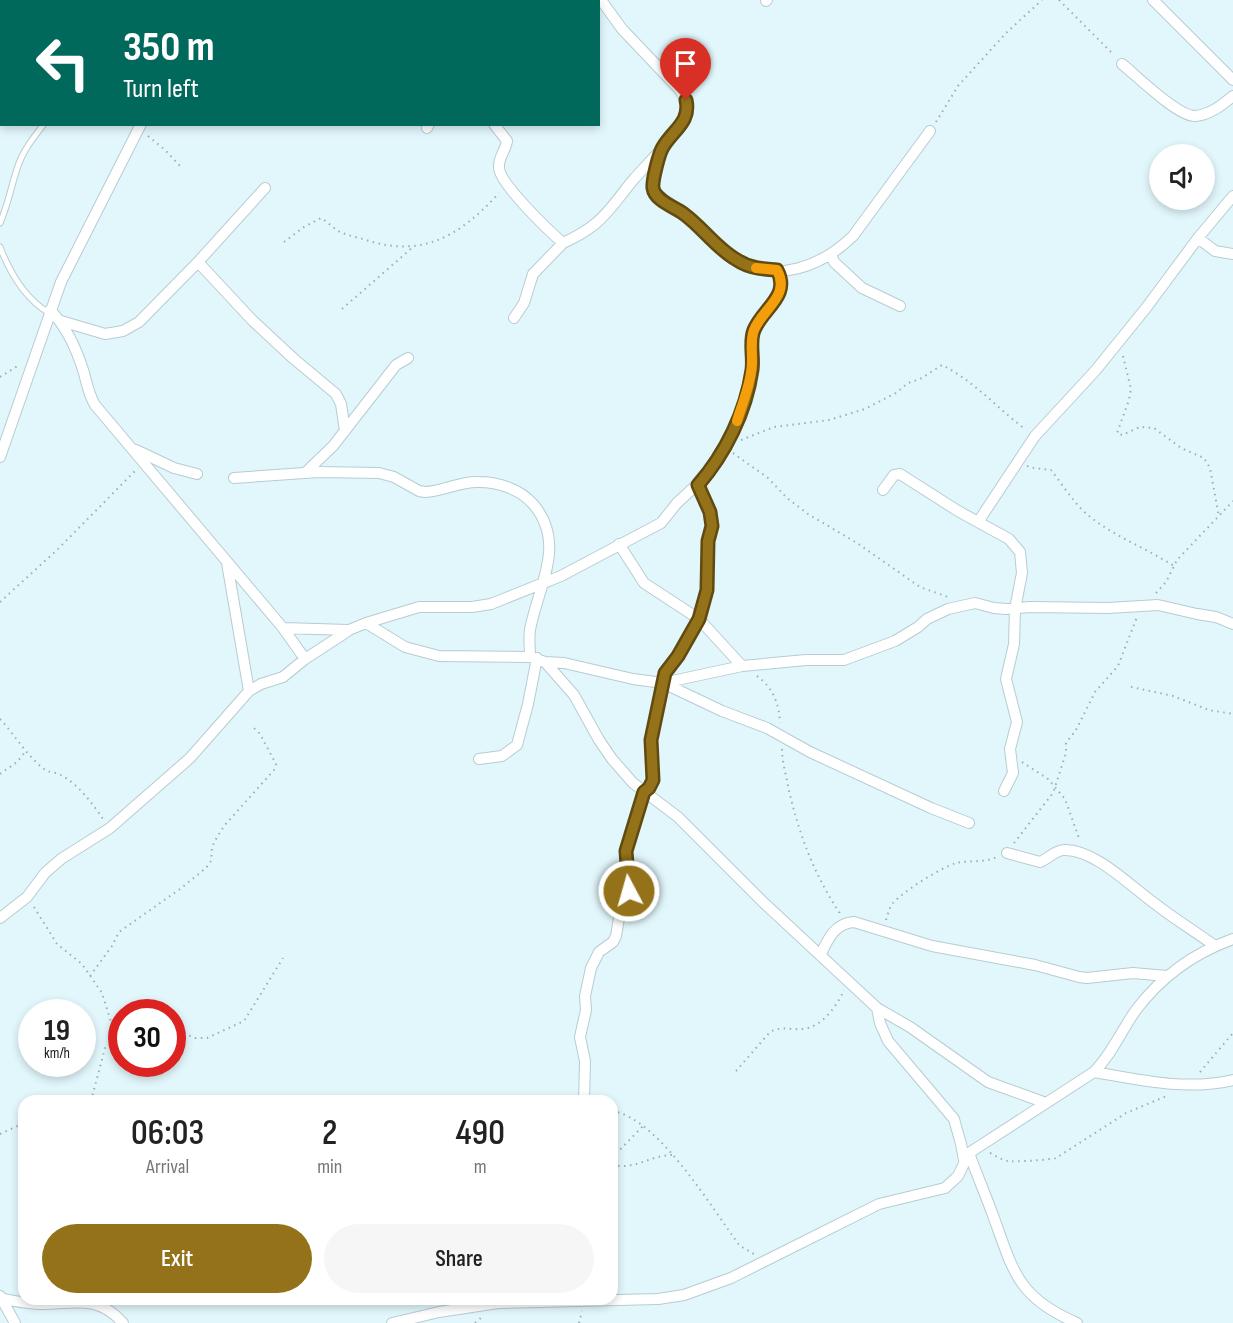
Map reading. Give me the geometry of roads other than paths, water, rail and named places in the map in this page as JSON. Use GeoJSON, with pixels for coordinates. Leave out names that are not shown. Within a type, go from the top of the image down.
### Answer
{"type":"FeatureCollection","features":[{"type":"Feature","properties":{"kind":"street"},"geometry":{"type":"LineString","coordinates":[[514,318],[524,303],[533,274],[563,243],[586,231],[613,207],[627,187],[685,119],[688,109],[686,100],[679,89],[622,29],[601,0]]}},
{"type":"Feature","properties":{"kind":"street"},"geometry":{"type":"LineString","coordinates":[[1153,0],[1233,81]]}},
{"type":"Feature","properties":{"kind":"street"},"geometry":{"type":"LineString","coordinates":[[1122,64],[1175,108],[1193,116],[1208,113],[1233,96]]}},
{"type":"Feature","properties":{"kind":"street"},"geometry":{"type":"LineString","coordinates":[[496,126],[507,141],[499,165],[500,174],[506,184],[563,243]]}},
{"type":"Feature","properties":{"kind":"street"},"geometry":{"type":"LineString","coordinates":[[0,457],[49,311],[83,235],[140,127]]}},
{"type":"Feature","properties":{"kind":"street"},"geometry":{"type":"LineString","coordinates":[[661,149],[653,188],[656,195],[692,220],[734,259],[758,269],[777,270],[802,268],[831,254],[853,236],[930,131]]}},
{"type":"Feature","properties":{"kind":"street"},"geometry":{"type":"LineString","coordinates":[[60,321],[105,334],[123,331],[139,322],[198,262],[265,188]]}},
{"type":"Feature","properties":{"kind":"street"},"geometry":{"type":"LineString","coordinates":[[978,522],[1035,436],[1077,392],[1118,343],[1233,196]]}},
{"type":"Feature","properties":{"kind":"street"},"geometry":{"type":"LineString","coordinates":[[1198,238],[1215,251],[1233,254]]}},
{"type":"Feature","properties":{"kind":"street"},"geometry":{"type":"LineString","coordinates":[[831,254],[834,262],[862,288],[900,306]]}},
{"type":"Feature","properties":{"kind":"street"},"geometry":{"type":"LineString","coordinates":[[198,262],[252,320],[336,394],[341,404],[345,431]]}},
{"type":"Feature","properties":{"kind":"street"},"geometry":{"type":"LineString","coordinates":[[0,918],[27,897],[45,873],[61,859],[110,828],[190,758],[249,691],[282,677],[349,630],[393,613],[419,607],[472,607],[491,604],[543,583],[661,523],[677,503],[698,485],[724,448],[735,426],[749,381],[752,361],[751,340],[754,331],[781,291],[777,270]]}},
{"type":"Feature","properties":{"kind":"street"},"geometry":{"type":"LineString","coordinates":[[49,311],[60,321],[76,353],[95,405],[283,628],[305,659]]}},
{"type":"Feature","properties":{"kind":"street"},"geometry":{"type":"LineString","coordinates":[[306,472],[333,446],[387,375],[396,365],[408,358]]}},
{"type":"Feature","properties":{"kind":"street"},"geometry":{"type":"LineString","coordinates":[[133,448],[174,468],[197,474]]}},
{"type":"Feature","properties":{"kind":"street"},"geometry":{"type":"LineString","coordinates":[[234,478],[306,472],[379,472],[394,477],[419,491],[425,492],[479,482],[518,491],[529,499],[546,521],[549,536],[549,554],[530,628],[538,659],[517,745],[502,756],[479,759]]}},
{"type":"Feature","properties":{"kind":"street"},"geometry":{"type":"LineString","coordinates":[[883,490],[894,475],[900,474],[1009,539],[1020,552],[1022,573],[1015,609],[1014,644],[1006,679],[1017,722],[1010,753],[1013,773],[1004,791]]}},
{"type":"Feature","properties":{"kind":"street"},"geometry":{"type":"LineString","coordinates":[[584,1095],[585,1061],[580,1037],[591,969],[599,952],[613,942],[616,936],[619,918],[629,891],[626,851],[644,792],[653,780],[651,740],[665,673],[678,656],[699,619],[707,590],[708,541],[712,526],[710,512],[698,485]]}},
{"type":"Feature","properties":{"kind":"street"},"geometry":{"type":"LineString","coordinates":[[619,544],[644,583],[699,619],[742,666]]}},
{"type":"Feature","properties":{"kind":"street"},"geometry":{"type":"LineString","coordinates":[[227,562],[249,691]]}},
{"type":"Feature","properties":{"kind":"street"},"geometry":{"type":"LineString","coordinates":[[663,683],[742,666],[806,660],[844,660],[895,640],[948,609],[965,604],[975,603],[994,608],[1015,609],[1030,607],[1078,609],[1158,604],[1216,617],[1233,624]]}},
{"type":"Feature","properties":{"kind":"street"},"geometry":{"type":"LineString","coordinates":[[366,623],[405,647],[439,656],[538,659],[663,683],[722,711],[781,735],[938,812],[969,823]]}},
{"type":"Feature","properties":{"kind":"street"},"geometry":{"type":"LineString","coordinates":[[283,628],[349,630]]}},
{"type":"Feature","properties":{"kind":"street"},"geometry":{"type":"LineString","coordinates":[[538,659],[574,695],[612,759],[644,792],[678,817],[764,903],[877,1008],[910,1027],[988,1082],[1046,1103]]}},
{"type":"Feature","properties":{"kind":"street"},"geometry":{"type":"LineString","coordinates":[[1007,853],[1040,862],[1058,851],[1066,850],[1087,856],[1107,867],[1215,946]]}},
{"type":"Feature","properties":{"kind":"street"},"geometry":{"type":"LineString","coordinates":[[821,954],[837,928],[846,922],[861,923],[932,946],[1035,965],[1078,977],[1133,973],[1167,976]]}},
{"type":"Feature","properties":{"kind":"street"},"geometry":{"type":"LineString","coordinates":[[618,1300],[670,1297],[705,1288],[879,1204],[945,1188],[958,1176],[966,1157],[1094,1072],[1103,1063],[1136,1011],[1167,976],[1215,946],[1233,939]]}},
{"type":"Feature","properties":{"kind":"street"},"geometry":{"type":"LineString","coordinates":[[877,1008],[880,1023],[888,1041],[954,1119],[966,1157],[1018,1278],[1029,1293],[1048,1309],[1077,1323]]}},
{"type":"Feature","properties":{"kind":"street"},"geometry":{"type":"LineString","coordinates":[[1094,1072],[1162,1084],[1188,1085],[1233,1080]]}},
{"type":"Feature","properties":{"kind":"street"},"geometry":{"type":"LineString","coordinates":[[2,1297],[15,1323]]}},
{"type":"Feature","properties":{"kind":"street"},"geometry":{"type":"LineString","coordinates":[[2,1297],[18,1300]]}},
{"type":"Feature","properties":{"kind":"street"},"geometry":{"type":"LineString","coordinates":[[97,1305],[108,1309],[123,1323]]}},
{"type":"Feature","properties":{"kind":"street"},"geometry":{"type":"LineString","coordinates":[[392,1323],[439,1312],[485,1305]]}},
{"type":"Feature","properties":{"kind":"lane"},"geometry":{"type":"LineString","coordinates":[[0,223],[24,152],[43,126]]}},
{"type":"Feature","properties":{"kind":"lane"},"geometry":{"type":"LineString","coordinates":[[0,247],[12,274],[30,300],[49,311]]}}]}
